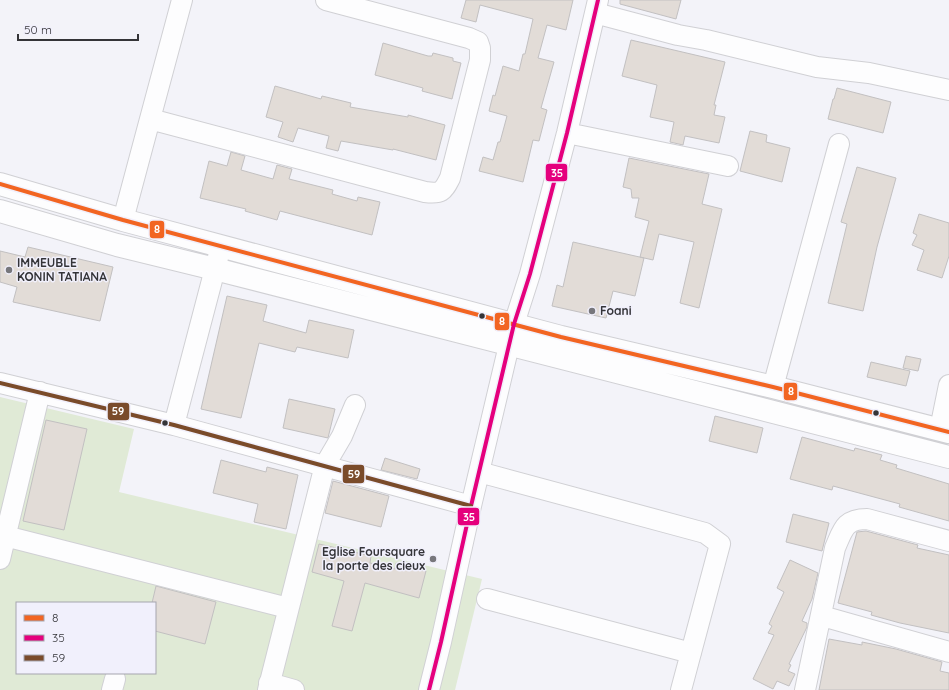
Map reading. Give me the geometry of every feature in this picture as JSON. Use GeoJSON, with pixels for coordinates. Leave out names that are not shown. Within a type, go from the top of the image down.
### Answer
{"type":"FeatureCollection","features":[{"type":"Feature","properties":{"kind":"main road"},"geometry":{"type":"LineString","coordinates":[[0,184],[123,220],[221,246],[512,335],[949,457]]}},
{"type":"Feature","properties":{"kind":"main road"},"geometry":{"type":"LineString","coordinates":[[0,211],[117,245],[215,269],[512,335],[561,338],[945,430]]}},
{"type":"Feature","properties":{"kind":"street"},"geometry":{"type":"LineString","coordinates":[[123,220],[182,0]]}},
{"type":"Feature","properties":{"kind":"street"},"geometry":{"type":"LineString","coordinates":[[150,119],[425,192],[438,193],[444,189],[450,178],[480,60],[480,48],[478,42],[469,38],[326,0]]}},
{"type":"Feature","properties":{"kind":"street"},"geometry":{"type":"LineString","coordinates":[[429,690],[512,335],[530,274],[567,133],[597,7],[678,35],[706,40],[817,67],[869,73],[949,90]]}},
{"type":"Feature","properties":{"kind":"street"},"geometry":{"type":"LineString","coordinates":[[567,133],[728,166]]}},
{"type":"Feature","properties":{"kind":"street"},"geometry":{"type":"LineString","coordinates":[[773,388],[838,144]]}},
{"type":"Feature","properties":{"kind":"street"},"geometry":{"type":"LineString","coordinates":[[174,425],[221,246]]}},
{"type":"Feature","properties":{"kind":"street"},"geometry":{"type":"LineString","coordinates":[[0,383],[174,425],[471,506]]}},
{"type":"Feature","properties":{"kind":"street"},"geometry":{"type":"LineString","coordinates":[[945,430],[949,385]]}},
{"type":"Feature","properties":{"kind":"street"},"geometry":{"type":"LineString","coordinates":[[0,559],[40,392]]}},
{"type":"Feature","properties":{"kind":"street"},"geometry":{"type":"LineString","coordinates":[[294,690],[268,687],[325,466],[342,436],[355,405]]}},
{"type":"Feature","properties":{"kind":"street"},"geometry":{"type":"LineString","coordinates":[[479,472],[705,533],[720,544],[681,690]]}},
{"type":"Feature","properties":{"kind":"street"},"geometry":{"type":"LineString","coordinates":[[805,690],[822,616],[835,548],[848,523],[857,519],[867,519],[949,541]]}},
{"type":"Feature","properties":{"kind":"street"},"geometry":{"type":"LineString","coordinates":[[5,536],[288,608]]}},
{"type":"Feature","properties":{"kind":"street"},"geometry":{"type":"LineString","coordinates":[[488,599],[691,653]]}},
{"type":"Feature","properties":{"kind":"street"},"geometry":{"type":"LineString","coordinates":[[822,616],[949,652]]}},
{"type":"Feature","properties":{"kind":"green space"},"geometry":{"type":"Polygon","coordinates":[[[0,397],[134,429],[119,492],[482,579],[455,690],[0,690],[0,397]]]}},
{"type":"Feature","properties":{"kind":"building"},"geometry":{"type":"Polygon","coordinates":[[[466,0],[573,0],[566,30],[547,25],[538,58],[554,62],[541,108],[547,110],[539,141],[533,140],[523,182],[479,171],[483,157],[493,160],[498,142],[500,142],[507,116],[489,111],[493,95],[495,96],[503,66],[519,71],[523,54],[525,54],[533,19],[480,5],[476,22],[461,18],[466,0]]]}},
{"type":"Feature","properties":{"kind":"building"},"geometry":{"type":"Polygon","coordinates":[[[620,0],[681,0],[676,19],[620,4],[620,0]]]}},
{"type":"Feature","properties":{"kind":"building"},"geometry":{"type":"Polygon","coordinates":[[[631,40],[725,62],[714,105],[716,105],[714,115],[725,117],[719,143],[685,136],[683,145],[670,142],[674,122],[650,117],[657,85],[622,76],[631,40]]]}},
{"type":"Feature","properties":{"kind":"building"},"geometry":{"type":"Polygon","coordinates":[[[383,43],[428,56],[432,56],[433,53],[453,58],[453,61],[461,63],[452,99],[422,91],[423,88],[375,75],[383,43]]]}},
{"type":"Feature","properties":{"kind":"building"},"geometry":{"type":"Polygon","coordinates":[[[275,86],[321,99],[322,96],[351,103],[350,107],[408,117],[408,115],[445,125],[436,160],[393,149],[341,141],[338,151],[326,148],[329,136],[298,128],[293,142],[278,137],[283,122],[266,117],[275,86]]]}},
{"type":"Feature","properties":{"kind":"building"},"geometry":{"type":"Polygon","coordinates":[[[837,88],[891,102],[883,133],[828,119],[837,88]]]}},
{"type":"Feature","properties":{"kind":"building"},"geometry":{"type":"Polygon","coordinates":[[[750,131],[767,135],[766,142],[790,148],[782,182],[740,171],[750,131]]]}},
{"type":"Feature","properties":{"kind":"building"},"geometry":{"type":"Polygon","coordinates":[[[231,152],[245,156],[241,170],[273,179],[277,165],[292,169],[289,179],[333,190],[332,194],[357,201],[358,197],[380,202],[372,235],[280,211],[277,220],[245,211],[246,209],[200,198],[209,161],[227,166],[231,152]]]}},
{"type":"Feature","properties":{"kind":"building"},"geometry":{"type":"Polygon","coordinates":[[[629,158],[709,174],[702,204],[722,209],[699,308],[680,303],[694,242],[659,234],[653,260],[640,257],[649,221],[635,217],[639,198],[632,198],[631,189],[623,187],[629,158]]]}},
{"type":"Feature","properties":{"kind":"building"},"geometry":{"type":"Polygon","coordinates":[[[857,167],[896,178],[877,247],[863,311],[828,303],[847,224],[841,222],[857,167]]]}},
{"type":"Feature","properties":{"kind":"building"},"geometry":{"type":"Polygon","coordinates":[[[919,214],[949,223],[949,256],[942,278],[917,270],[924,250],[912,245],[917,235],[913,233],[919,214]]]}},
{"type":"Feature","properties":{"kind":"building"},"geometry":{"type":"Polygon","coordinates":[[[573,242],[644,258],[635,296],[613,291],[606,318],[552,306],[557,285],[563,287],[573,242]]]}},
{"type":"Feature","properties":{"kind":"building"},"geometry":{"type":"Polygon","coordinates":[[[28,247],[113,267],[100,321],[13,302],[17,287],[0,282],[0,251],[25,257],[28,247]]]}},
{"type":"Feature","properties":{"kind":"building"},"geometry":{"type":"Polygon","coordinates":[[[227,296],[267,305],[263,321],[306,333],[309,320],[354,330],[348,358],[297,347],[295,352],[259,343],[241,418],[201,409],[227,296]]]}},
{"type":"Feature","properties":{"kind":"building"},"geometry":{"type":"Polygon","coordinates":[[[906,356],[921,359],[918,371],[903,368],[906,356]]]}},
{"type":"Feature","properties":{"kind":"building"},"geometry":{"type":"Polygon","coordinates":[[[871,362],[910,371],[906,386],[867,377],[871,362]]]}},
{"type":"Feature","properties":{"kind":"building"},"geometry":{"type":"Polygon","coordinates":[[[289,399],[335,409],[328,438],[283,428],[289,399]]]}},
{"type":"Feature","properties":{"kind":"building"},"geometry":{"type":"Polygon","coordinates":[[[715,416],[763,428],[757,453],[709,441],[715,416]]]}},
{"type":"Feature","properties":{"kind":"building"},"geometry":{"type":"Polygon","coordinates":[[[46,420],[87,429],[64,530],[23,521],[46,420]]]}},
{"type":"Feature","properties":{"kind":"building"},"geometry":{"type":"Polygon","coordinates":[[[802,437],[854,451],[855,448],[882,455],[880,460],[897,465],[896,468],[949,484],[949,521],[899,507],[900,504],[833,486],[832,490],[790,479],[802,437]]]}},
{"type":"Feature","properties":{"kind":"building"},"geometry":{"type":"Polygon","coordinates":[[[385,458],[420,469],[417,479],[381,470],[385,458]]]}},
{"type":"Feature","properties":{"kind":"building"},"geometry":{"type":"Polygon","coordinates":[[[221,460],[266,472],[267,467],[298,475],[286,529],[254,522],[258,504],[213,493],[221,460]]]}},
{"type":"Feature","properties":{"kind":"building"},"geometry":{"type":"Polygon","coordinates":[[[333,481],[389,496],[381,527],[325,513],[333,481]]]}},
{"type":"Feature","properties":{"kind":"building"},"geometry":{"type":"Polygon","coordinates":[[[793,514],[829,523],[822,551],[786,542],[793,514]]]}},
{"type":"Feature","properties":{"kind":"building"},"geometry":{"type":"Polygon","coordinates":[[[866,531],[918,545],[917,548],[949,555],[949,633],[900,623],[871,615],[872,612],[838,603],[857,532],[866,531]]]}},
{"type":"Feature","properties":{"kind":"building"},"geometry":{"type":"Polygon","coordinates":[[[319,544],[371,556],[370,563],[395,569],[396,563],[426,571],[419,598],[365,583],[352,631],[332,626],[344,581],[312,572],[319,544]]]}},
{"type":"Feature","properties":{"kind":"building"},"geometry":{"type":"Polygon","coordinates":[[[790,560],[818,573],[812,599],[802,621],[807,623],[807,627],[789,664],[791,665],[788,671],[795,674],[789,686],[777,681],[773,689],[753,679],[774,635],[768,633],[772,626],[769,624],[784,592],[777,588],[790,560]]]}},
{"type":"Feature","properties":{"kind":"building"},"geometry":{"type":"Polygon","coordinates":[[[156,586],[216,602],[205,644],[156,631],[156,602],[152,602],[156,586]]]}},
{"type":"Feature","properties":{"kind":"building"},"geometry":{"type":"Polygon","coordinates":[[[829,639],[862,645],[862,642],[896,649],[942,662],[940,671],[949,673],[949,690],[819,690],[829,639]]]}},
{"type":"Feature","properties":{"kind":"transit line","name":"35"},"geometry":{"type":"LineString","coordinates":[[429,690],[514,324],[530,274],[567,133],[598,0]]}},
{"type":"Feature","properties":{"kind":"transit line","name":"8"},"geometry":{"type":"LineString","coordinates":[[0,184],[123,220],[561,337],[773,387],[949,432]]}},
{"type":"Feature","properties":{"kind":"transit line","name":"59"},"geometry":{"type":"LineString","coordinates":[[0,383],[174,425],[471,506]]}},
{"type":"Feature","properties":{"kind":"place","name":"IMMEUBLE KONIN TATIANA"},"geometry":{"type":"Point","coordinates":[9,270]}},
{"type":"Feature","properties":{"kind":"place","name":"Foani"},"geometry":{"type":"Point","coordinates":[592,311]}},
{"type":"Feature","properties":{"kind":"place","name":"Eglise Foursquare la porte des cieux"},"geometry":{"type":"Point","coordinates":[433,559]}}]}
